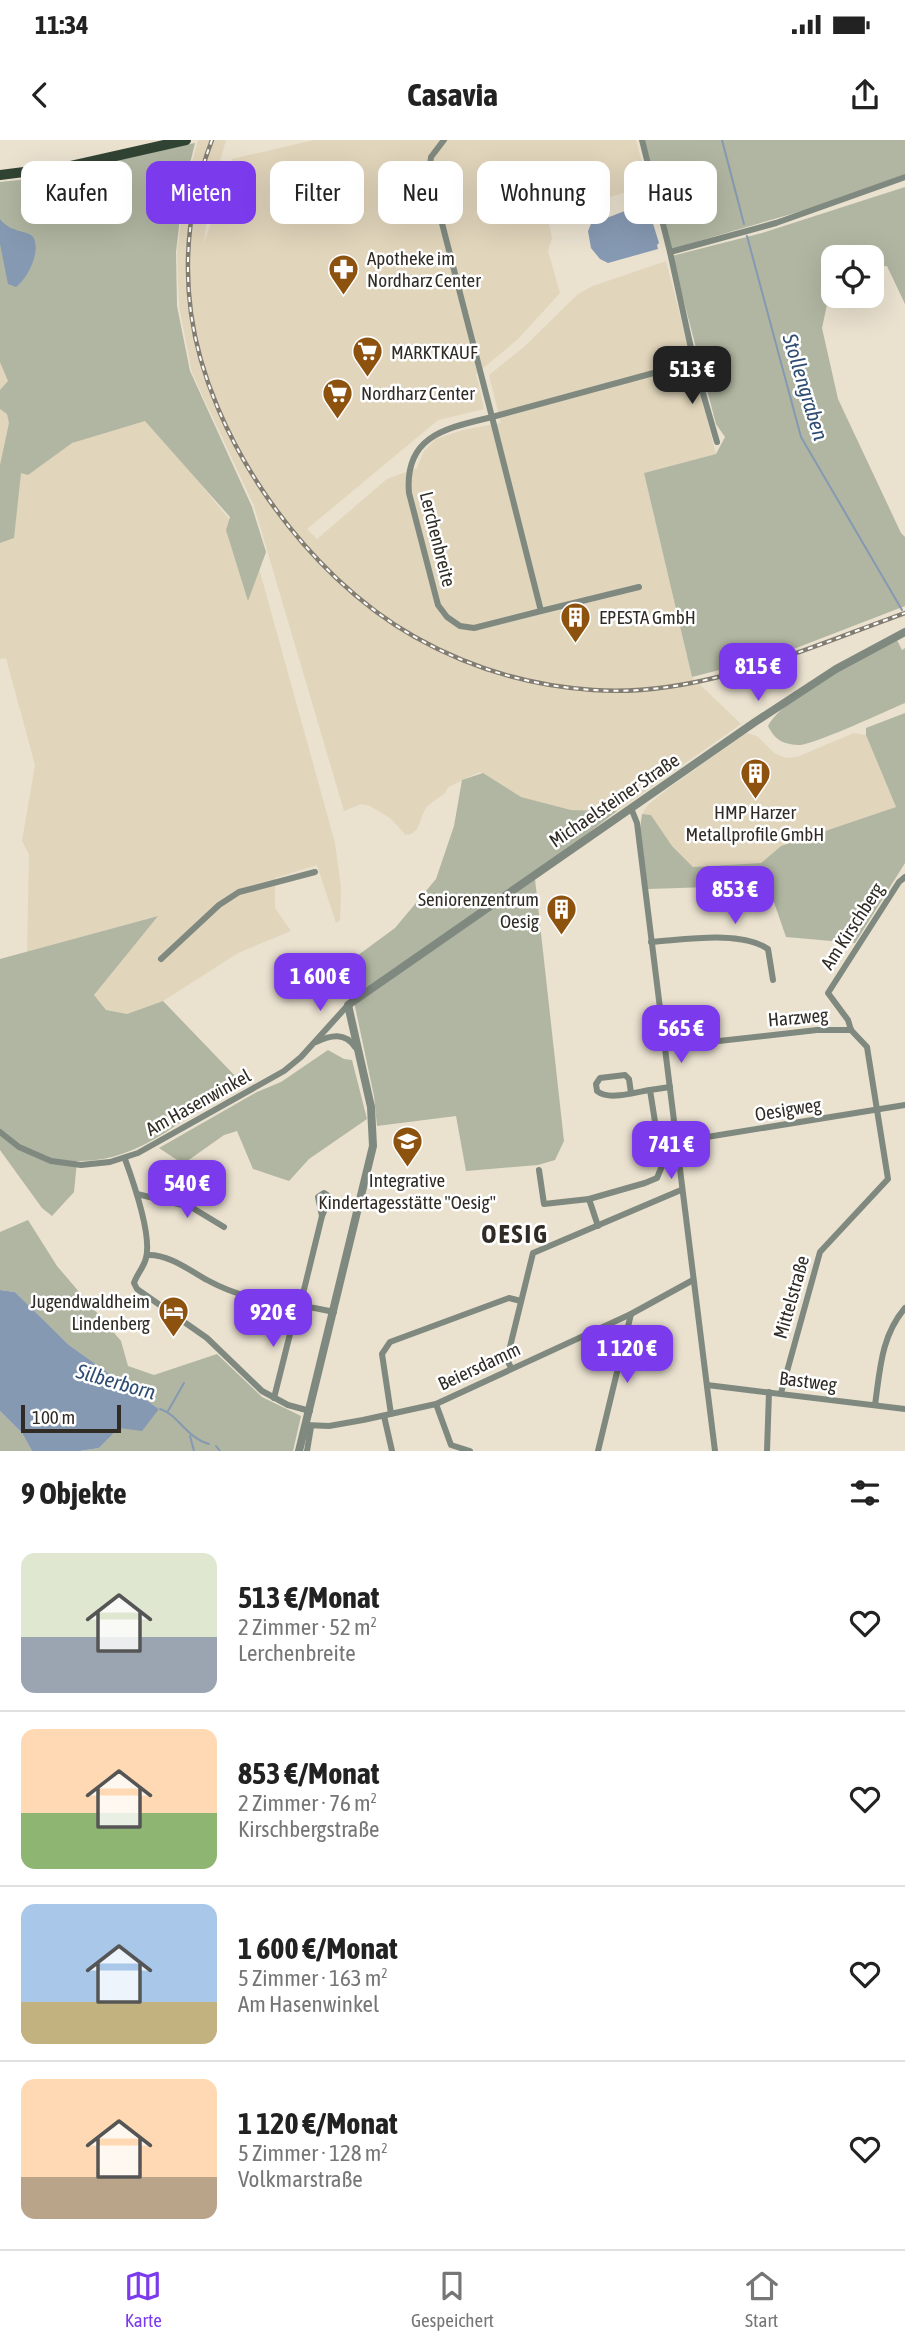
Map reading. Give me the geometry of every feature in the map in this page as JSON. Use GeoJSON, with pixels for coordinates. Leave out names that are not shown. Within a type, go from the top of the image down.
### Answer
{"type":"FeatureCollection","features":[{"type":"Feature","properties":{"kind":"main road"},"geometry":{"type":"LineString","coordinates":[[0,175],[71,166],[186,140]]}},
{"type":"Feature","properties":{"kind":"street"},"geometry":{"type":"LineString","coordinates":[[444,140],[436,148],[429,164],[437,204],[541,611]]}},
{"type":"Feature","properties":{"kind":"street"},"geometry":{"type":"LineString","coordinates":[[642,140],[694,362],[717,442]]}},
{"type":"Feature","properties":{"kind":"street"},"geometry":{"type":"LineString","coordinates":[[670,252],[776,223],[905,177]]}},
{"type":"Feature","properties":{"kind":"street","name":"Lerchenbreite"},"geometry":{"type":"LineString","coordinates":[[639,587],[474,628],[460,626],[447,617],[438,605],[409,493],[408,478],[412,461],[425,440],[449,428],[694,362]]}},
{"type":"Feature","properties":{"kind":"street","name":"Michaelsteiner Straße"},"geometry":{"type":"LineString","coordinates":[[348,1005],[836,669],[905,632]]}},
{"type":"Feature","properties":{"kind":"street"},"geometry":{"type":"LineString","coordinates":[[631,808],[636,823],[715,1451]]}},
{"type":"Feature","properties":{"kind":"street"},"geometry":{"type":"LineString","coordinates":[[161,959],[219,905],[239,892],[315,872]]}},
{"type":"Feature","properties":{"kind":"street","name":"Am Kirschberg"},"geometry":{"type":"LineString","coordinates":[[828,993],[899,882],[905,877]]}},
{"type":"Feature","properties":{"kind":"street"},"geometry":{"type":"LineString","coordinates":[[651,942],[700,939],[751,942],[768,949],[773,980]]}},
{"type":"Feature","properties":{"kind":"street","name":"Harzweg"},"geometry":{"type":"LineString","coordinates":[[828,993],[848,1020],[851,1030],[867,1047],[877,1110]]}},
{"type":"Feature","properties":{"kind":"street"},"geometry":{"type":"LineString","coordinates":[[299,1451],[309,1420],[373,1146],[371,1107],[348,1005]]}},
{"type":"Feature","properties":{"kind":"street","name":"Am Hasenwinkel"},"geometry":{"type":"LineString","coordinates":[[0,1132],[27,1151],[61,1163],[88,1165],[125,1159],[269,1080],[301,1057],[348,1005]]}},
{"type":"Feature","properties":{"kind":"street","name":"Harzweg"},"geometry":{"type":"LineString","coordinates":[[665,1047],[851,1030]]}},
{"type":"Feature","properties":{"kind":"street"},"geometry":{"type":"LineString","coordinates":[[314,1043],[336,1035],[348,1039],[357,1050]]}},
{"type":"Feature","properties":{"kind":"street"},"geometry":{"type":"LineString","coordinates":[[631,1093],[629,1079],[625,1074],[600,1078],[596,1084],[597,1091],[602,1095],[631,1093],[670,1087]]}},
{"type":"Feature","properties":{"kind":"street"},"geometry":{"type":"LineString","coordinates":[[540,1170],[544,1205],[589,1199],[657,1178],[662,1166],[650,1090]]}},
{"type":"Feature","properties":{"kind":"street","name":"Oesigweg"},"geometry":{"type":"LineString","coordinates":[[676,1142],[905,1105]]}},
{"type":"Feature","properties":{"kind":"street","name":"Mittelstraße"},"geometry":{"type":"LineString","coordinates":[[781,1393],[820,1252],[888,1179],[877,1110]]}},
{"type":"Feature","properties":{"kind":"street"},"geometry":{"type":"LineString","coordinates":[[125,1159],[144,1220],[147,1255],[134,1283],[137,1289],[207,1338],[256,1386],[309,1420]]}},
{"type":"Feature","properties":{"kind":"street"},"geometry":{"type":"LineString","coordinates":[[191,1207],[212,1178]]}},
{"type":"Feature","properties":{"kind":"street"},"geometry":{"type":"LineString","coordinates":[[511,1368],[507,1359],[533,1253],[681,1190]]}},
{"type":"Feature","properties":{"kind":"street"},"geometry":{"type":"LineString","coordinates":[[137,1194],[191,1207],[224,1227]]}},
{"type":"Feature","properties":{"kind":"street"},"geometry":{"type":"LineString","coordinates":[[589,1199],[598,1226]]}},
{"type":"Feature","properties":{"kind":"street"},"geometry":{"type":"LineString","coordinates":[[274,1398],[322,1216]]}},
{"type":"Feature","properties":{"kind":"street"},"geometry":{"type":"LineString","coordinates":[[147,1255],[176,1262],[218,1285],[261,1301],[334,1312]]}},
{"type":"Feature","properties":{"kind":"street","name":"Beiersdamm"},"geometry":{"type":"LineString","coordinates":[[309,1420],[388,1415],[436,1404],[631,1314],[693,1280]]}},
{"type":"Feature","properties":{"kind":"street"},"geometry":{"type":"LineString","coordinates":[[392,1451],[382,1354],[390,1342],[509,1298],[521,1301]]}},
{"type":"Feature","properties":{"kind":"street"},"geometry":{"type":"LineString","coordinates":[[875,1405],[886,1340],[897,1317],[905,1308]]}},
{"type":"Feature","properties":{"kind":"street"},"geometry":{"type":"LineString","coordinates":[[598,1451],[631,1314]]}},
{"type":"Feature","properties":{"kind":"street","name":"Bastweg"},"geometry":{"type":"LineString","coordinates":[[706,1385],[905,1409]]}},
{"type":"Feature","properties":{"kind":"street"},"geometry":{"type":"LineString","coordinates":[[767,1451],[769,1392]]}},
{"type":"Feature","properties":{"kind":"street"},"geometry":{"type":"LineString","coordinates":[[436,1404],[451,1445],[454,1449],[471,1451]]}},
{"type":"Feature","properties":{"kind":"street"},"geometry":{"type":"LineString","coordinates":[[307,1451],[309,1420]]}},
{"type":"Feature","properties":{"kind":"shaded area"},"geometry":{"type":"Polygon","coordinates":[[[198,140],[226,140],[220,161],[193,161],[198,140]]]}},
{"type":"Feature","properties":{"kind":"shaded area"},"geometry":{"type":"Polygon","coordinates":[[[314,140],[636,140],[642,161],[624,161],[624,193],[610,197],[610,161],[477,161],[477,224],[549,224],[552,238],[548,251],[560,293],[518,339],[476,374],[484,409],[438,420],[307,529],[317,539],[387,479],[417,468],[424,451],[436,439],[463,430],[501,423],[489,375],[524,347],[578,294],[593,286],[666,261],[716,454],[644,473],[692,677],[741,724],[617,811],[571,810],[521,797],[480,772],[448,787],[445,793],[426,807],[413,833],[406,835],[390,818],[370,806],[361,804],[344,811],[254,506],[192,373],[179,306],[177,253],[181,224],[206,224],[204,243],[210,224],[256,224],[256,161],[231,161],[232,159],[314,140]]]}},
{"type":"Feature","properties":{"kind":"shaded area"},"geometry":{"type":"Polygon","coordinates":[[[0,358],[146,417],[241,534],[260,572],[335,843],[341,887],[340,920],[336,923],[317,865],[275,878],[275,908],[291,931],[238,953],[163,1001],[127,1014],[106,1010],[94,995],[157,916],[27,952],[29,854],[22,841],[35,765],[6,658],[0,659],[0,358]]]}},
{"type":"Feature","properties":{"kind":"shaded area"},"geometry":{"type":"Polygon","coordinates":[[[746,733],[757,736],[774,753],[786,758],[797,757],[854,733],[866,735],[896,807],[781,846],[761,863],[693,867],[672,846],[651,815],[642,814],[648,805],[669,788],[746,733]]]}},
{"type":"Feature","properties":{"kind":"green space"},"geometry":{"type":"Polygon","coordinates":[[[644,140],[905,140],[905,174],[809,209],[671,249],[665,224],[717,224],[717,161],[649,161],[644,140]]]}},
{"type":"Feature","properties":{"kind":"green space"},"geometry":{"type":"Polygon","coordinates":[[[195,143],[191,161],[146,161],[146,224],[179,224],[176,252],[177,306],[190,371],[252,507],[266,552],[248,601],[226,530],[230,517],[145,421],[72,443],[28,475],[21,473],[14,538],[0,543],[0,465],[9,423],[7,414],[0,409],[0,390],[8,381],[0,362],[0,182],[21,180],[21,224],[132,224],[132,161],[109,161],[195,143]]]}},
{"type":"Feature","properties":{"kind":"green space"},"geometry":{"type":"Polygon","coordinates":[[[905,187],[905,304],[887,266],[884,266],[884,245],[821,245],[821,308],[826,308],[822,328],[838,399],[905,537],[905,606],[778,655],[692,677],[644,473],[716,454],[725,437],[716,424],[672,256],[762,233],[905,187]]]}},
{"type":"Feature","properties":{"kind":"green space"},"geometry":{"type":"Polygon","coordinates":[[[897,640],[902,650],[905,648],[905,703],[806,744],[788,744],[774,735],[768,726],[791,702],[808,689],[897,640]]]}},
{"type":"Feature","properties":{"kind":"green space"},"geometry":{"type":"Polygon","coordinates":[[[905,713],[905,863],[855,943],[786,937],[768,885],[648,889],[640,829],[642,814],[651,815],[672,846],[693,867],[761,863],[781,846],[896,807],[866,735],[866,728],[905,713]]]}},
{"type":"Feature","properties":{"kind":"green space"},"geometry":{"type":"Polygon","coordinates":[[[483,773],[521,797],[571,810],[617,811],[539,871],[535,879],[564,1141],[555,1160],[538,1165],[466,1171],[456,1116],[377,1126],[374,1096],[346,964],[395,928],[436,879],[454,826],[462,780],[483,773]]]}},
{"type":"Feature","properties":{"kind":"green space"},"geometry":{"type":"Polygon","coordinates":[[[158,916],[94,995],[106,1010],[127,1014],[163,1001],[238,1079],[183,1121],[143,1145],[122,1154],[77,1161],[74,1192],[52,1216],[42,1208],[0,1150],[0,959],[158,916]]]}},
{"type":"Feature","properties":{"kind":"green space"},"geometry":{"type":"Polygon","coordinates":[[[328,1050],[344,1059],[352,1060],[367,1119],[309,1159],[289,1181],[253,1169],[237,1131],[224,1135],[183,1164],[159,1148],[257,1092],[281,1082],[328,1050]]]}},
{"type":"Feature","properties":{"kind":"green space"},"geometry":{"type":"Polygon","coordinates":[[[28,1220],[57,1266],[121,1341],[128,1366],[154,1375],[217,1354],[262,1397],[301,1416],[293,1451],[80,1451],[99,1448],[119,1428],[159,1409],[69,1345],[15,1292],[0,1290],[0,1232],[28,1220]]]}},
{"type":"Feature","properties":{"kind":"green space"},"geometry":{"type":"Polygon","coordinates":[[[0,1411],[22,1433],[32,1451],[0,1451],[0,1411]]]}},
{"type":"Feature","properties":{"kind":"water"},"geometry":{"type":"Polygon","coordinates":[[[624,211],[624,224],[653,224],[659,243],[658,249],[608,263],[600,259],[591,248],[588,231],[591,224],[610,224],[610,217],[624,211]]]}},
{"type":"Feature","properties":{"kind":"water"},"geometry":{"type":"Polygon","coordinates":[[[0,219],[9,227],[31,235],[35,243],[32,264],[25,278],[16,287],[8,284],[0,244],[0,219]]]}},
{"type":"Feature","properties":{"kind":"water"},"geometry":{"type":"Polygon","coordinates":[[[0,1290],[15,1292],[69,1345],[159,1409],[142,1431],[119,1428],[99,1448],[80,1451],[32,1451],[22,1433],[0,1411],[0,1290]]]}},
{"type":"Feature","properties":{"kind":"waterway","name":"Stollengraben"},"geometry":{"type":"LineString","coordinates":[[722,140],[744,224]]}},
{"type":"Feature","properties":{"kind":"waterway","name":"Stollengraben"},"geometry":{"type":"LineString","coordinates":[[747,236],[801,437],[902,610]]}},
{"type":"Feature","properties":{"kind":"waterway"},"geometry":{"type":"LineString","coordinates":[[168,1411],[184,1383]]}},
{"type":"Feature","properties":{"kind":"waterway","name":"Silberborn"},"geometry":{"type":"LineString","coordinates":[[160,1409],[194,1436],[209,1444]]}},
{"type":"Feature","properties":{"kind":"waterway"},"geometry":{"type":"LineString","coordinates":[[190,1436],[194,1451]]}},
{"type":"Feature","properties":{"kind":"waterway","name":"Silberborn"},"geometry":{"type":"LineString","coordinates":[[216,1446],[220,1451]]}},
{"type":"Feature","properties":{"kind":"railway"},"geometry":{"type":"LineString","coordinates":[[212,140],[194,203],[189,247],[191,313],[201,360],[218,408],[240,454],[268,499],[300,540],[336,578],[374,610],[415,637],[457,658],[523,680],[593,690],[673,686],[712,678],[791,655],[905,613]]}},
{"type":"Feature","properties":{"kind":"place","name":"Apotheke im Nordharz Center"},"geometry":{"type":"Point","coordinates":[344,296]}},
{"type":"Feature","properties":{"kind":"place","name":"MARKTKAUF"},"geometry":{"type":"Point","coordinates":[368,379]}},
{"type":"Feature","properties":{"kind":"place","name":"Nordharz Center"},"geometry":{"type":"Point","coordinates":[338,420]}},
{"type":"Feature","properties":{"kind":"place","name":"EPESTA GmbH"},"geometry":{"type":"Point","coordinates":[576,644]}},
{"type":"Feature","properties":{"kind":"place","name":"HMP Harzer Metallprofile GmbH"},"geometry":{"type":"Point","coordinates":[755,800]}},
{"type":"Feature","properties":{"kind":"place","name":"Seniorenzentrum Oesig"},"geometry":{"type":"Point","coordinates":[562,937]}},
{"type":"Feature","properties":{"kind":"place","name":"Integrative Kindertagesstätte \"Oesig\""},"geometry":{"type":"Point","coordinates":[407,1168]}},
{"type":"Feature","properties":{"kind":"place","name":"Jugendwaldheim Lindenberg"},"geometry":{"type":"Point","coordinates":[173,1339]}},
{"type":"Feature","properties":{"kind":"district","name":"OESIG"},"geometry":{"type":"Point","coordinates":[515,1234]}}]}
